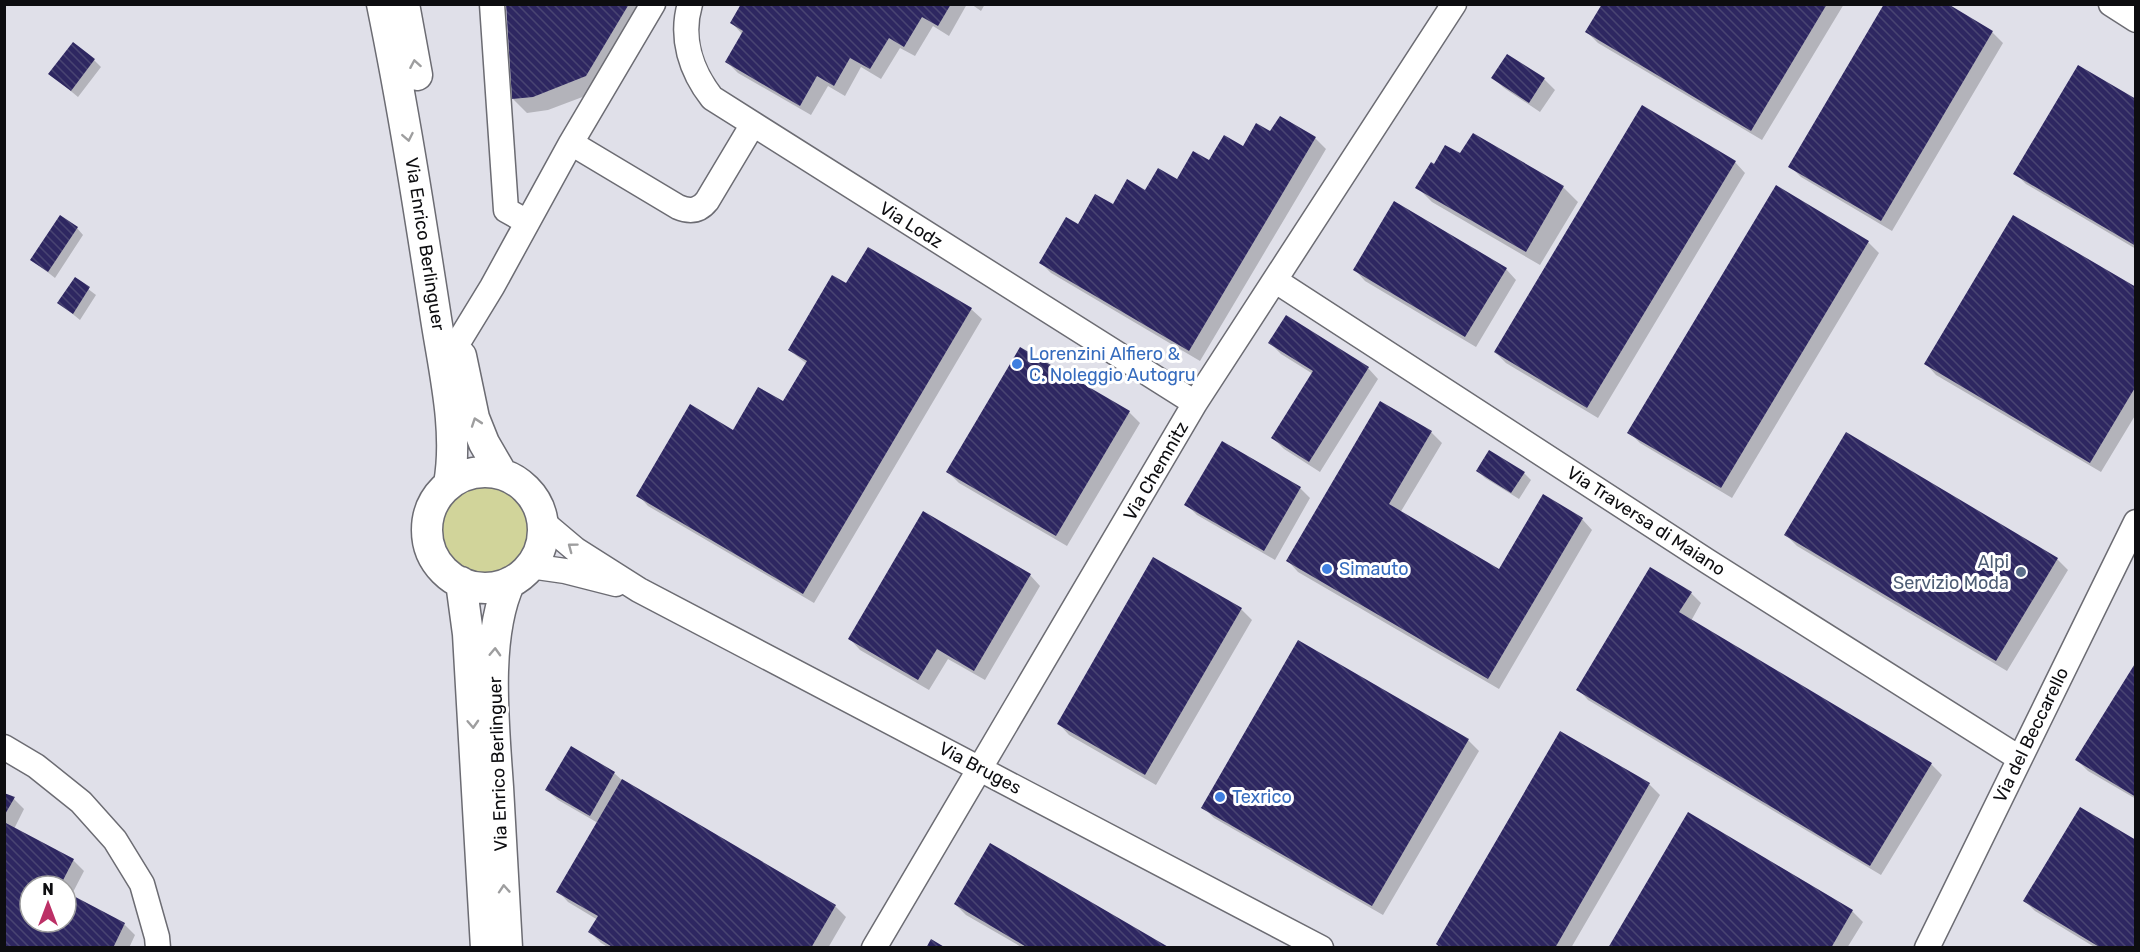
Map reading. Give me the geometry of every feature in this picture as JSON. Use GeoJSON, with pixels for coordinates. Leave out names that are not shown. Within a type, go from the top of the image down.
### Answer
{"type":"FeatureCollection","features":[{"type":"Feature","properties":{"kind":"main road","name":"Via Enrico Berlinguer"},"geometry":{"type":"LineString","coordinates":[[382,4],[411,152],[447,397],[453,442],[449,484]]}},
{"type":"Feature","properties":{"kind":"main road","name":"Via Enrico Berlinguer"},"geometry":{"type":"LineString","coordinates":[[404,4],[431,147],[459,341],[474,418],[484,443],[502,474],[528,490],[539,507],[544,523],[540,548],[503,596],[497,621],[493,719],[507,948]]}},
{"type":"Feature","properties":{"kind":"main road"},"geometry":{"type":"LineString","coordinates":[[502,474],[480,472],[459,478],[449,484],[432,506],[427,532],[429,546],[443,569],[461,582],[483,587],[520,574]]}},
{"type":"Feature","properties":{"kind":"main road","name":"Via Enrico Berlinguer"},"geometry":{"type":"LineString","coordinates":[[461,582],[468,627],[486,948]]}},
{"type":"Feature","properties":{"kind":"street"},"geometry":{"type":"LineString","coordinates":[[492,4],[506,210],[527,222]]}},
{"type":"Feature","properties":{"kind":"street"},"geometry":{"type":"LineString","coordinates":[[459,341],[653,4]]}},
{"type":"Feature","properties":{"kind":"street","name":"Via Lodz"},"geometry":{"type":"LineString","coordinates":[[690,4],[686,32],[688,51],[702,86],[712,98],[1195,403]]}},
{"type":"Feature","properties":{"kind":"street"},"geometry":{"type":"LineString","coordinates":[[2111,4],[2136,20]]}},
{"type":"Feature","properties":{"kind":"street","name":"Via Chemnitz"},"geometry":{"type":"LineString","coordinates":[[874,948],[1195,403],[1454,5]]}},
{"type":"Feature","properties":{"kind":"street"},"geometry":{"type":"LineString","coordinates":[[571,143],[678,207],[693,211],[707,201],[753,124]]}},
{"type":"Feature","properties":{"kind":"street","name":"Via Traversa di Maiano"},"geometry":{"type":"LineString","coordinates":[[1276,281],[1662,532],[2019,758]]}},
{"type":"Feature","properties":{"kind":"street","name":"Via del Beccarello"},"geometry":{"type":"LineString","coordinates":[[1926,948],[2136,522]]}},
{"type":"Feature","properties":{"kind":"street","name":"Via Bruges"},"geometry":{"type":"LineString","coordinates":[[544,523],[576,550],[639,590],[1321,948]]}},
{"type":"Feature","properties":{"kind":"street","name":"Via Bruges"},"geometry":{"type":"LineString","coordinates":[[520,574],[578,574],[639,590]]}},
{"type":"Feature","properties":{"kind":"street"},"geometry":{"type":"LineString","coordinates":[[4,747],[36,766],[81,802],[116,840],[142,884],[158,948]]}},
{"type":"Feature","properties":{"kind":"green space"},"geometry":{"type":"Polygon","coordinates":[[[485,483],[502,486],[517,496],[527,511],[530,528],[527,545],[517,560],[502,570],[485,573],[468,570],[453,560],[443,545],[440,528],[443,511],[453,496],[468,486],[485,483]]]}},
{"type":"Feature","properties":{"kind":"building"},"geometry":{"type":"Polygon","coordinates":[[[506,4],[629,4],[586,76],[533,97],[512,99],[506,4]]]}},
{"type":"Feature","properties":{"kind":"building"},"geometry":{"type":"Polygon","coordinates":[[[741,4],[951,4],[938,26],[922,17],[904,47],[889,38],[870,69],[850,58],[834,86],[817,76],[800,106],[725,62],[743,31],[730,23],[741,4]]]}},
{"type":"Feature","properties":{"kind":"building"},"geometry":{"type":"Polygon","coordinates":[[[1602,4],[1827,4],[1751,131],[1585,32],[1602,4]]]}},
{"type":"Feature","properties":{"kind":"building"},"geometry":{"type":"Polygon","coordinates":[[[1884,4],[1948,4],[1993,31],[1881,221],[1788,167],[1884,4]]]}},
{"type":"Feature","properties":{"kind":"building"},"geometry":{"type":"Polygon","coordinates":[[[73,42],[95,59],[71,91],[48,74],[73,42]]]}},
{"type":"Feature","properties":{"kind":"building"},"geometry":{"type":"Polygon","coordinates":[[[1507,54],[1545,78],[1529,103],[1491,78],[1507,54]]]}},
{"type":"Feature","properties":{"kind":"building"},"geometry":{"type":"Polygon","coordinates":[[[2078,65],[2136,99],[2136,246],[2013,174],[2078,65]]]}},
{"type":"Feature","properties":{"kind":"building"},"geometry":{"type":"Polygon","coordinates":[[[1642,105],[1736,161],[1587,408],[1494,352],[1642,105]]]}},
{"type":"Feature","properties":{"kind":"building"},"geometry":{"type":"Polygon","coordinates":[[[1280,116],[1316,137],[1189,351],[1039,263],[1066,217],[1078,224],[1095,194],[1113,204],[1127,179],[1145,190],[1158,168],[1177,179],[1193,151],[1209,160],[1224,135],[1243,146],[1256,123],[1270,131],[1280,116]]]}},
{"type":"Feature","properties":{"kind":"building"},"geometry":{"type":"Polygon","coordinates":[[[1473,133],[1564,186],[1526,252],[1415,188],[1431,162],[1434,164],[1445,145],[1460,153],[1473,133]]]}},
{"type":"Feature","properties":{"kind":"building"},"geometry":{"type":"Polygon","coordinates":[[[1776,185],[1869,241],[1721,488],[1627,433],[1776,185]]]}},
{"type":"Feature","properties":{"kind":"building"},"geometry":{"type":"Polygon","coordinates":[[[1394,201],[1507,268],[1465,337],[1353,270],[1394,201]]]}},
{"type":"Feature","properties":{"kind":"building"},"geometry":{"type":"Polygon","coordinates":[[[60,215],[78,227],[48,272],[30,260],[60,215]]]}},
{"type":"Feature","properties":{"kind":"building"},"geometry":{"type":"Polygon","coordinates":[[[2013,215],[2136,287],[2136,386],[2090,463],[1924,364],[2013,215]]]}},
{"type":"Feature","properties":{"kind":"building"},"geometry":{"type":"Polygon","coordinates":[[[868,247],[972,308],[803,594],[636,496],[690,404],[733,430],[758,387],[783,401],[807,361],[788,350],[832,275],[846,283],[868,247]]]}},
{"type":"Feature","properties":{"kind":"building"},"geometry":{"type":"Polygon","coordinates":[[[75,277],[90,287],[73,314],[57,303],[75,277]]]}},
{"type":"Feature","properties":{"kind":"building"},"geometry":{"type":"Polygon","coordinates":[[[1286,315],[1369,367],[1309,462],[1271,438],[1313,371],[1268,343],[1286,315]]]}},
{"type":"Feature","properties":{"kind":"building"},"geometry":{"type":"Polygon","coordinates":[[[1020,347],[1130,411],[1056,536],[946,472],[1020,347]]]}},
{"type":"Feature","properties":{"kind":"building"},"geometry":{"type":"Polygon","coordinates":[[[1380,401],[1432,431],[1389,504],[1499,569],[1543,494],[1583,518],[1488,679],[1286,561],[1380,401]]]}},
{"type":"Feature","properties":{"kind":"building"},"geometry":{"type":"Polygon","coordinates":[[[1846,432],[2058,558],[1996,661],[1784,535],[1846,432]]]}},
{"type":"Feature","properties":{"kind":"building"},"geometry":{"type":"Polygon","coordinates":[[[1222,441],[1301,487],[1264,551],[1184,505],[1222,441]]]}},
{"type":"Feature","properties":{"kind":"building"},"geometry":{"type":"Polygon","coordinates":[[[1489,450],[1525,472],[1511,493],[1476,471],[1489,450]]]}},
{"type":"Feature","properties":{"kind":"building"},"geometry":{"type":"Polygon","coordinates":[[[923,511],[1031,574],[974,671],[937,649],[918,680],[848,639],[923,511]]]}},
{"type":"Feature","properties":{"kind":"building"},"geometry":{"type":"Polygon","coordinates":[[[1153,557],[1242,608],[1145,775],[1057,724],[1153,557]]]}},
{"type":"Feature","properties":{"kind":"building"},"geometry":{"type":"Polygon","coordinates":[[[1650,567],[1692,592],[1679,612],[1932,763],[1870,866],[1576,690],[1650,567]]]}},
{"type":"Feature","properties":{"kind":"building"},"geometry":{"type":"Polygon","coordinates":[[[1298,640],[1469,739],[1372,906],[1201,808],[1298,640]]]}},
{"type":"Feature","properties":{"kind":"building"},"geometry":{"type":"Polygon","coordinates":[[[2136,662],[2136,797],[2075,760],[2136,662]]]}},
{"type":"Feature","properties":{"kind":"building"},"geometry":{"type":"Polygon","coordinates":[[[1560,731],[1650,783],[1555,948],[1441,948],[1436,944],[1560,731]]]}},
{"type":"Feature","properties":{"kind":"building"},"geometry":{"type":"Polygon","coordinates":[[[571,746],[615,772],[590,816],[545,790],[571,746]]]}},
{"type":"Feature","properties":{"kind":"building"},"geometry":{"type":"Polygon","coordinates":[[[622,779],[836,905],[811,948],[614,948],[588,932],[598,916],[556,892],[622,779]]]}},
{"type":"Feature","properties":{"kind":"building"},"geometry":{"type":"Polygon","coordinates":[[[4,793],[15,797],[4,816],[4,793]]]}},
{"type":"Feature","properties":{"kind":"building"},"geometry":{"type":"Polygon","coordinates":[[[2080,807],[2136,840],[2136,948],[2101,948],[2023,901],[2080,807]]]}},
{"type":"Feature","properties":{"kind":"building"},"geometry":{"type":"Polygon","coordinates":[[[1688,812],[1853,910],[1831,948],[1608,948],[1688,812]]]}},
{"type":"Feature","properties":{"kind":"building"},"geometry":{"type":"Polygon","coordinates":[[[4,822],[74,859],[66,874],[18,874],[18,934],[78,934],[78,898],[125,923],[113,948],[4,948],[4,822]]]}},
{"type":"Feature","properties":{"kind":"building"},"geometry":{"type":"Polygon","coordinates":[[[990,843],[1170,948],[1028,948],[954,904],[990,843]]]}},
{"type":"Feature","properties":{"kind":"building"},"geometry":{"type":"Polygon","coordinates":[[[931,939],[946,948],[926,948],[931,939]]]}},
{"type":"Feature","properties":{"kind":"place","name":"Lorenzini Alfiero & C. Noleggio Autogru"},"geometry":{"type":"Point","coordinates":[1017,364]}},
{"type":"Feature","properties":{"kind":"place","name":"Simauto"},"geometry":{"type":"Point","coordinates":[1327,569]}},
{"type":"Feature","properties":{"kind":"place","name":"Alpi Servizio Moda"},"geometry":{"type":"Point","coordinates":[2021,572]}},
{"type":"Feature","properties":{"kind":"place","name":"Texrico"},"geometry":{"type":"Point","coordinates":[1220,797]}}]}
